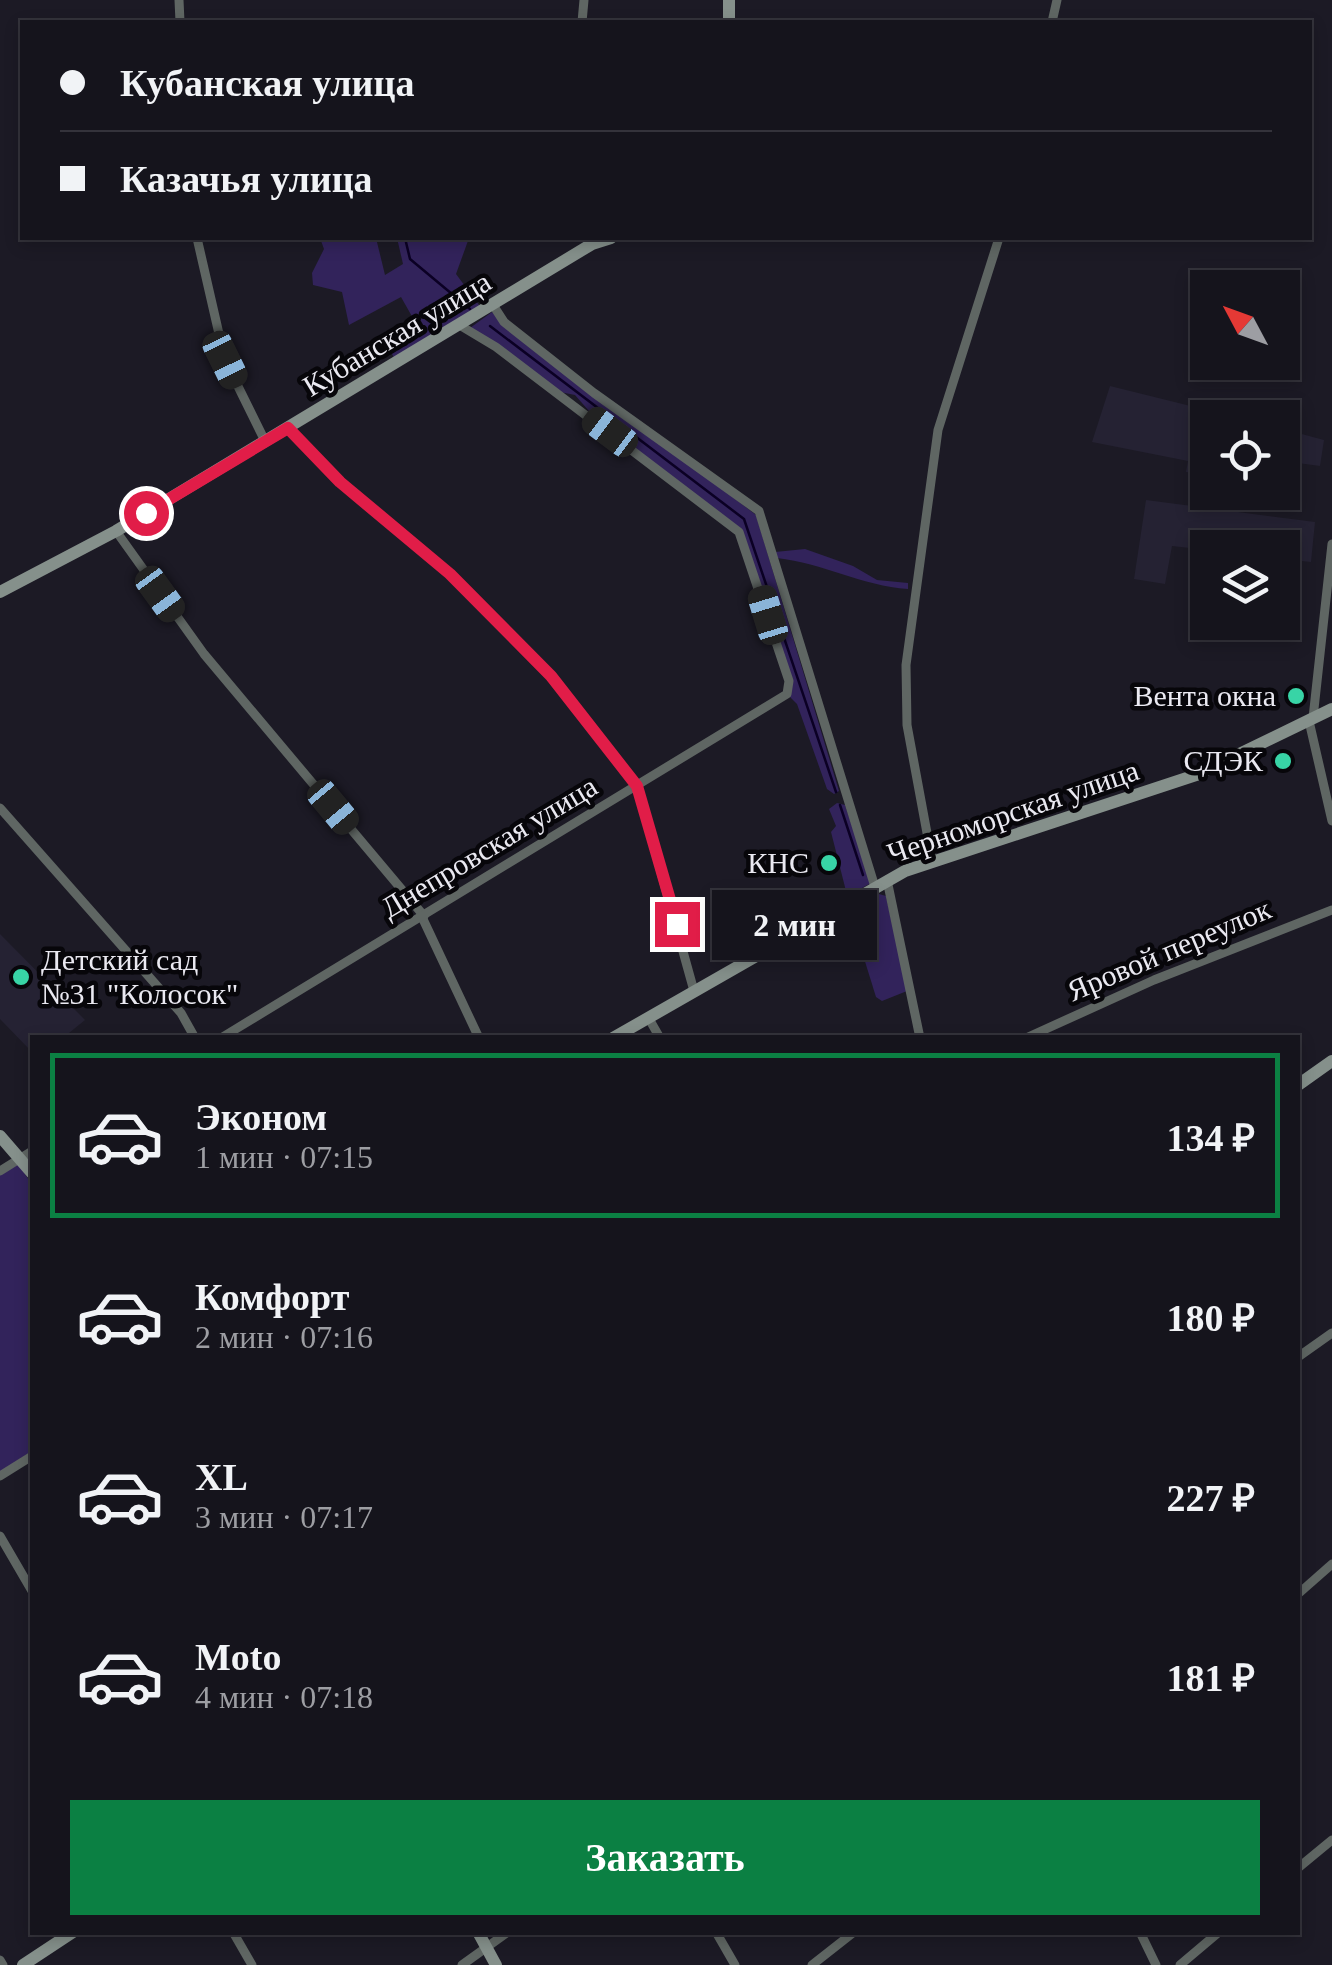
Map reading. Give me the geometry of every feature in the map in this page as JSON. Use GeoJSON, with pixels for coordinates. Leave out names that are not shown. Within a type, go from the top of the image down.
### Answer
{"type":"FeatureCollection","features":[{"type":"Feature","properties":{"kind":"street"},"geometry":{"type":"LineString","coordinates":[[197,240],[225,360],[264,442]]}},
{"type":"Feature","properties":{"kind":"street","name":"Кубанская улица"},"geometry":{"type":"LineString","coordinates":[[0,592],[116,531],[603,240]]}},
{"type":"Feature","properties":{"kind":"street"},"geometry":{"type":"LineString","coordinates":[[932,860],[907,725],[906,665],[938,430],[998,240]]}},
{"type":"Feature","properties":{"kind":"street"},"geometry":{"type":"LineString","coordinates":[[493,305],[504,322],[594,393],[759,511],[881,884],[919,1035]]}},
{"type":"Feature","properties":{"kind":"street","name":"Днепровская улица"},"geometry":{"type":"LineString","coordinates":[[226,1035],[784,698],[789,681],[738,532],[462,326]]}},
{"type":"Feature","properties":{"kind":"street"},"geometry":{"type":"LineString","coordinates":[[288,428],[340,482],[450,574],[551,676],[637,786],[694,990]]}},
{"type":"Feature","properties":{"kind":"street"},"geometry":{"type":"LineString","coordinates":[[116,531],[222,676],[423,916],[478,1035]]}},
{"type":"Feature","properties":{"kind":"street"},"geometry":{"type":"LineString","coordinates":[[1332,544],[1311,720],[1332,821]]}},
{"type":"Feature","properties":{"kind":"street","name":"Черноморская улица"},"geometry":{"type":"LineString","coordinates":[[618,1035],[881,884],[932,860],[1179,782],[1332,708]]}},
{"type":"Feature","properties":{"kind":"street"},"geometry":{"type":"LineString","coordinates":[[0,808],[181,1013],[192,1035]]}},
{"type":"Feature","properties":{"kind":"street","name":"Яровой переулок"},"geometry":{"type":"LineString","coordinates":[[1033,1035],[1154,980],[1332,910]]}},
{"type":"Feature","properties":{"kind":"street"},"geometry":{"type":"LineString","coordinates":[[648,1017],[658,1035]]}},
{"type":"Feature","properties":{"kind":"street"},"geometry":{"type":"LineString","coordinates":[[1300,1085],[1332,1061]]}},
{"type":"Feature","properties":{"kind":"street"},"geometry":{"type":"LineString","coordinates":[[0,1136],[27,1154],[0,1172]]}},
{"type":"Feature","properties":{"kind":"street"},"geometry":{"type":"LineString","coordinates":[[1300,1356],[1332,1333]]}},
{"type":"Feature","properties":{"kind":"street"},"geometry":{"type":"LineString","coordinates":[[0,1476],[30,1457]]}},
{"type":"Feature","properties":{"kind":"street"},"geometry":{"type":"LineString","coordinates":[[0,1536],[30,1588]]}},
{"type":"Feature","properties":{"kind":"street"},"geometry":{"type":"LineString","coordinates":[[1300,1592],[1332,1564]]}},
{"type":"Feature","properties":{"kind":"street"},"geometry":{"type":"LineString","coordinates":[[1300,1866],[1332,1840]]}},
{"type":"Feature","properties":{"kind":"street"},"geometry":{"type":"LineString","coordinates":[[22,1965],[68,1935]]}},
{"type":"Feature","properties":{"kind":"street"},"geometry":{"type":"LineString","coordinates":[[235,1935],[252,1965]]}},
{"type":"Feature","properties":{"kind":"street"},"geometry":{"type":"LineString","coordinates":[[480,1935],[496,1965]]}},
{"type":"Feature","properties":{"kind":"street"},"geometry":{"type":"LineString","coordinates":[[462,1965],[504,1935]]}},
{"type":"Feature","properties":{"kind":"street"},"geometry":{"type":"LineString","coordinates":[[718,1935],[735,1965]]}},
{"type":"Feature","properties":{"kind":"street"},"geometry":{"type":"LineString","coordinates":[[812,1965],[850,1935]]}},
{"type":"Feature","properties":{"kind":"street"},"geometry":{"type":"LineString","coordinates":[[1141,1935],[1156,1965]]}},
{"type":"Feature","properties":{"kind":"street"},"geometry":{"type":"LineString","coordinates":[[1180,1965],[1215,1935]]}},
{"type":"Feature","properties":{"kind":"shaded area"},"geometry":{"type":"Polygon","coordinates":[[[321,240],[376,240],[385,275],[403,264],[397,240],[468,240],[456,274],[482,309],[396,361],[387,345],[418,327],[401,297],[349,325],[342,292],[313,285],[312,273],[324,249],[321,240]]]}},
{"type":"Feature","properties":{"kind":"shaded area"},"geometry":{"type":"Polygon","coordinates":[[[492,312],[756,515],[839,791],[834,794],[827,789],[797,704],[790,697],[791,682],[740,528],[596,419],[575,395],[560,392],[470,328],[492,312]]]}},
{"type":"Feature","properties":{"kind":"shaded area"},"geometry":{"type":"Polygon","coordinates":[[[1110,386],[1190,406],[1190,473],[1186,472],[1188,461],[1092,442],[1110,386]]]}},
{"type":"Feature","properties":{"kind":"shaded area"},"geometry":{"type":"Polygon","coordinates":[[[1300,434],[1324,440],[1320,466],[1300,463],[1300,434]]]}},
{"type":"Feature","properties":{"kind":"shaded area"},"geometry":{"type":"Polygon","coordinates":[[[1146,500],[1190,506],[1190,510],[1223,510],[1315,522],[1311,562],[1300,561],[1300,530],[1190,530],[1190,548],[1172,546],[1165,584],[1134,579],[1146,500]]]}},
{"type":"Feature","properties":{"kind":"shaded area"},"geometry":{"type":"Polygon","coordinates":[[[805,549],[853,566],[877,580],[908,583],[908,589],[777,558],[775,552],[805,549]]]}},
{"type":"Feature","properties":{"kind":"shaded area"},"geometry":{"type":"Polygon","coordinates":[[[837,803],[845,805],[871,883],[853,893],[846,891],[831,832],[836,826],[829,809],[837,803]]]}},
{"type":"Feature","properties":{"kind":"shaded area"},"geometry":{"type":"Polygon","coordinates":[[[879,894],[886,896],[907,991],[882,1001],[876,997],[850,913],[879,894]]]}},
{"type":"Feature","properties":{"kind":"shaded area","name":"Детский сад №31 \"Колосок\""},"geometry":{"type":"Polygon","coordinates":[[[0,934],[85,1020],[66,1035],[30,1035],[30,1050],[0,1019],[0,934]]]}},
{"type":"Feature","properties":{"kind":"shaded area"},"geometry":{"type":"Polygon","coordinates":[[[18,1163],[30,1182],[30,1452],[0,1472],[0,1175],[18,1163]]]}},
{"type":"Feature","properties":{"kind":"waterway"},"geometry":{"type":"LineString","coordinates":[[405,240],[410,259],[470,309]]}},
{"type":"Feature","properties":{"kind":"waterway"},"geometry":{"type":"LineString","coordinates":[[490,326],[744,519],[836,792]]}},
{"type":"Feature","properties":{"kind":"waterway"},"geometry":{"type":"LineString","coordinates":[[840,805],[863,875]]}},
{"type":"Feature","properties":{"kind":"place","name":"Вента окна"},"geometry":{"type":"Point","coordinates":[1296,696]}},
{"type":"Feature","properties":{"kind":"place","name":"СДЭК"},"geometry":{"type":"Point","coordinates":[1283,761]}},
{"type":"Feature","properties":{"kind":"place","name":"КНС"},"geometry":{"type":"Point","coordinates":[829,863]}},
{"type":"Feature","properties":{"kind":"place","name":"Детский сад №31 \"Колосок\""},"geometry":{"type":"Point","coordinates":[21,977]}},
{"type":"Feature","properties":{"kind":"route"},"geometry":{"type":"LineString","coordinates":[[146,513],[288,428],[340,482],[450,574],[551,676],[637,786],[677,924]]}}]}
